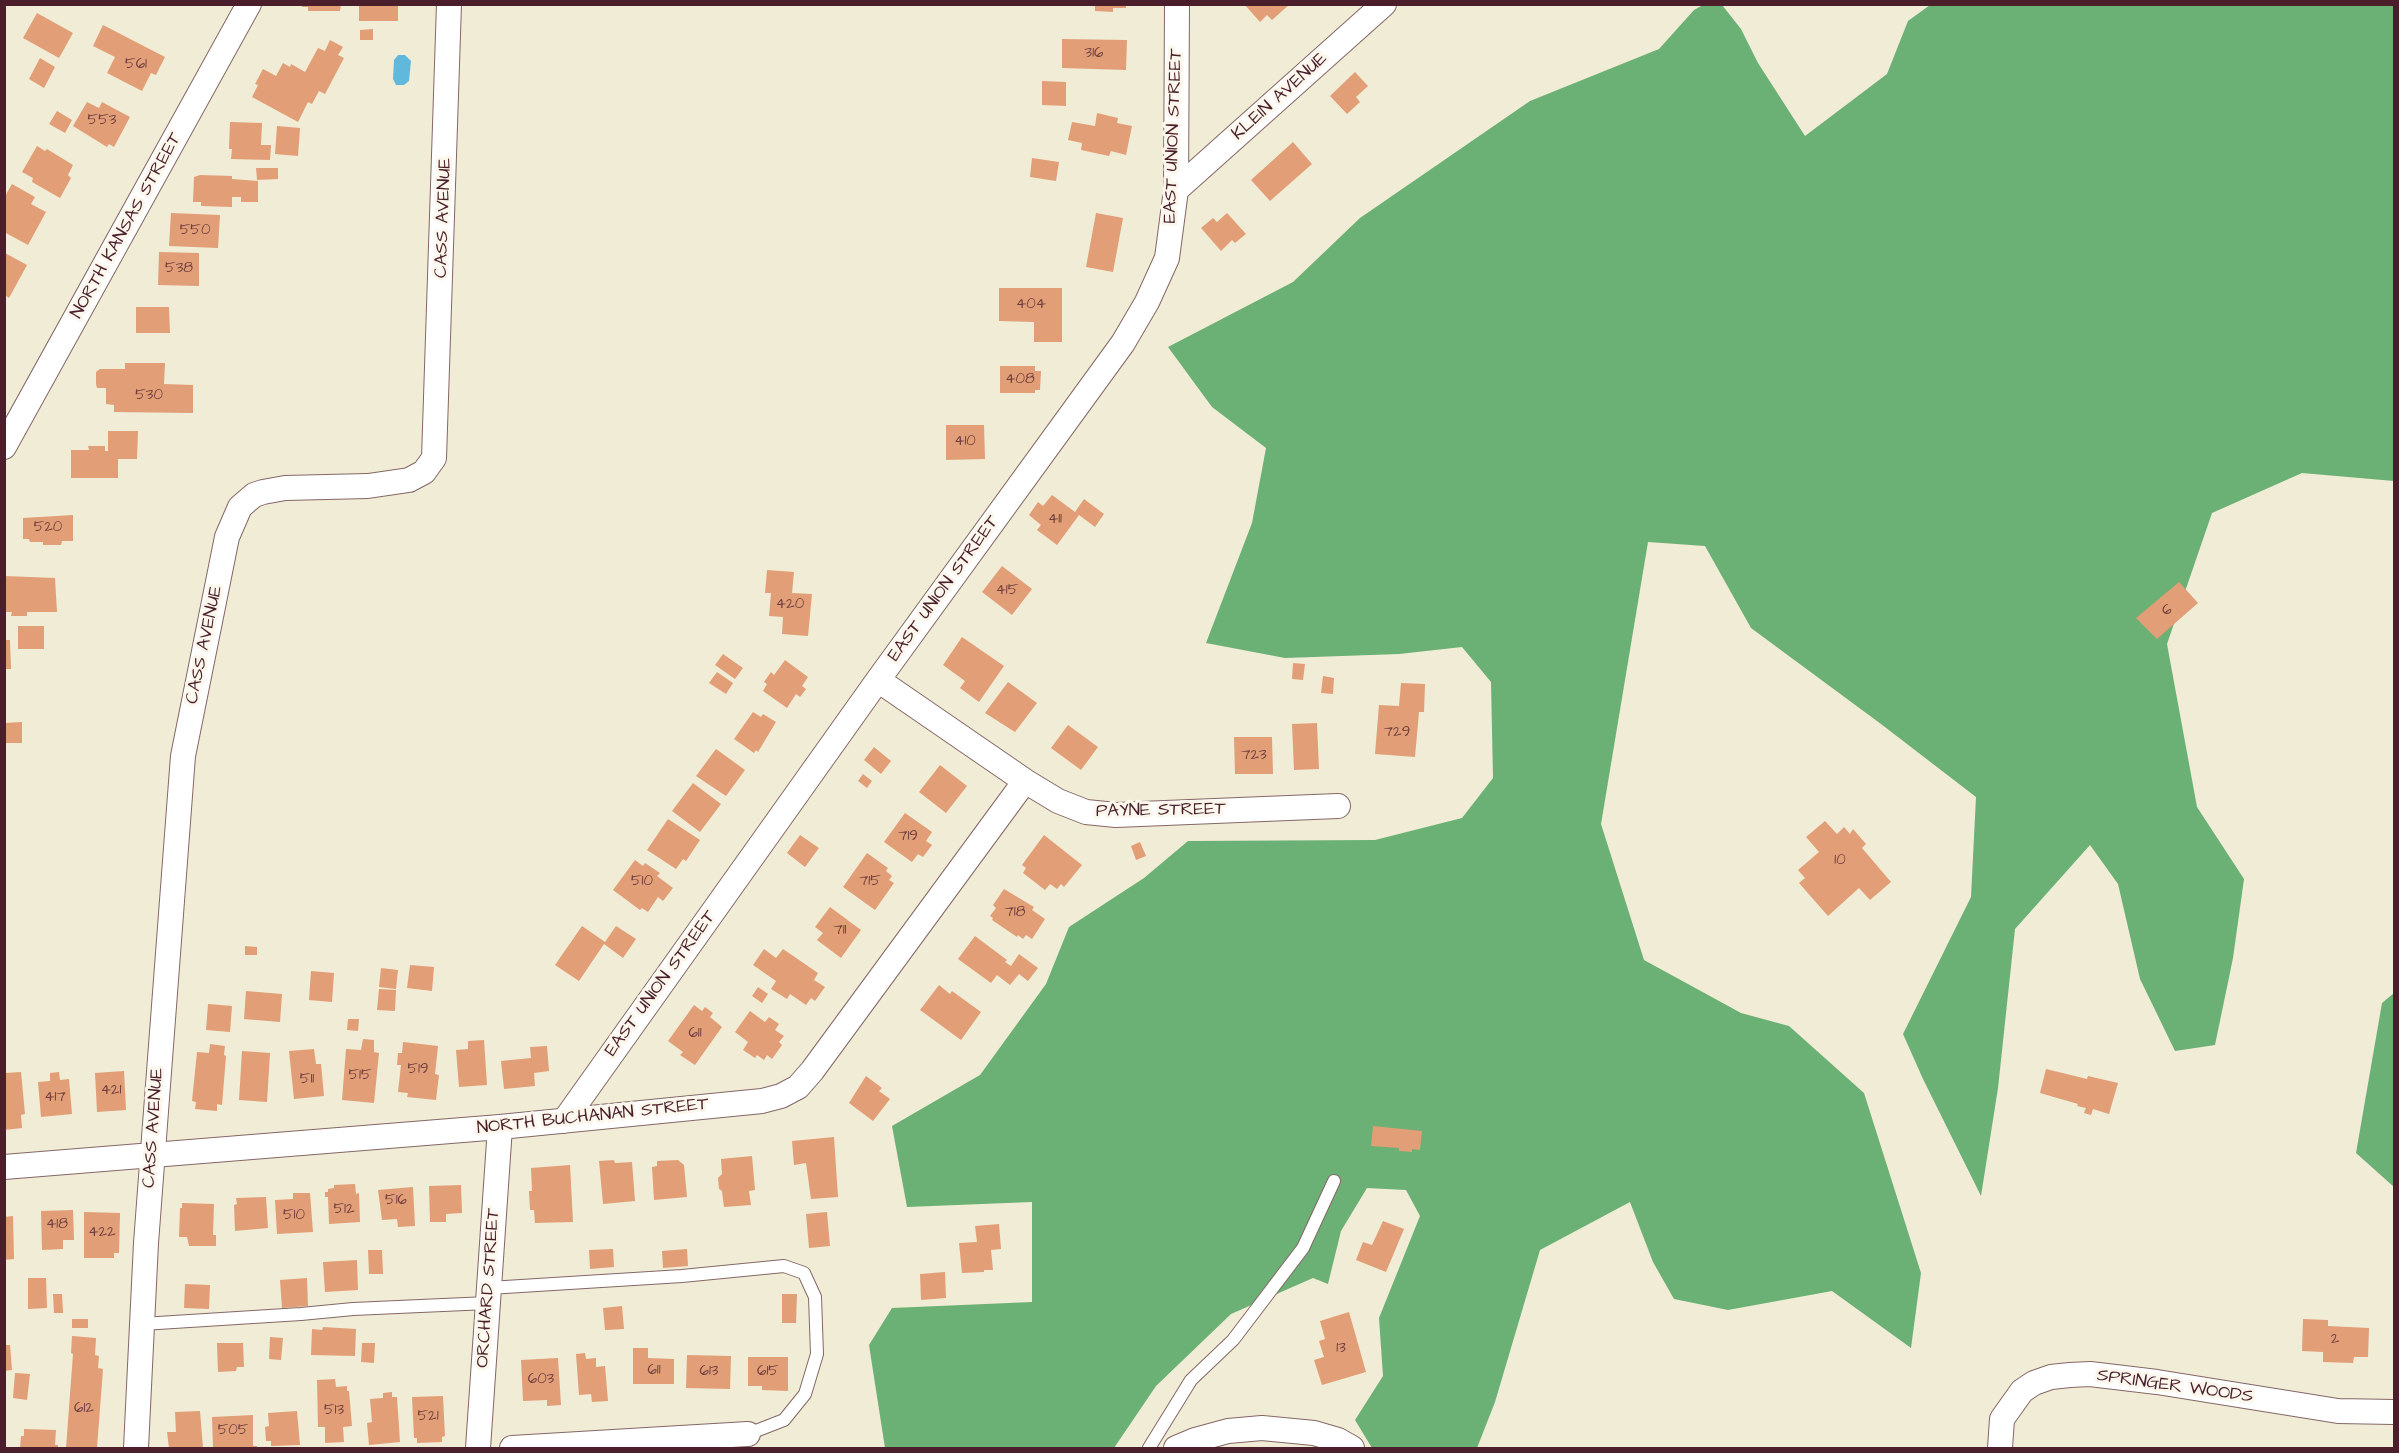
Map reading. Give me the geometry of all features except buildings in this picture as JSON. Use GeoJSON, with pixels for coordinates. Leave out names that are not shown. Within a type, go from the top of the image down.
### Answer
{"type":"FeatureCollection","features":[{"type":"Feature","properties":{"kind":"street","name":"NORTH KANSAS STREET"},"geometry":{"type":"LineString","coordinates":[[4,447],[249,4]]}},
{"type":"Feature","properties":{"kind":"street","name":"CASS AVENUE"},"geometry":{"type":"LineString","coordinates":[[136,1449],[152,1155],[183,756],[227,537],[235,515],[246,500],[263,492],[285,488],[368,486],[409,480],[424,472],[434,458],[449,67],[449,4]]}},
{"type":"Feature","properties":{"kind":"street","name":"EAST UNION STREET"},"geometry":{"type":"LineString","coordinates":[[564,1121],[1129,333],[1155,287],[1167,258],[1176,190],[1177,4]]}},
{"type":"Feature","properties":{"kind":"street","name":"KLEIN AVENUE"},"geometry":{"type":"LineString","coordinates":[[1176,190],[1384,4]]}},
{"type":"Feature","properties":{"kind":"street","name":"PAYNE STREET"},"geometry":{"type":"LineString","coordinates":[[878,681],[1025,781],[1065,805],[1100,815],[1338,807]]}},
{"type":"Feature","properties":{"kind":"street","name":"NORTH BUCHANAN STREET"},"geometry":{"type":"LineString","coordinates":[[4,1167],[500,1127],[762,1101],[781,1096],[798,1087],[1025,781]]}},
{"type":"Feature","properties":{"kind":"street","name":"ORCHARD STREET"},"geometry":{"type":"LineString","coordinates":[[478,1449],[500,1127]]}},
{"type":"Feature","properties":{"kind":"street","name":"SPRINGER WOODS"},"geometry":{"type":"LineString","coordinates":[[2000,1449],[2002,1419],[2022,1391],[2043,1380],[2070,1375],[2090,1374],[2157,1382],[2338,1411],[2394,1412]]}},
{"type":"Feature","properties":{"kind":"street"},"geometry":{"type":"LineString","coordinates":[[1176,1449],[1195,1440],[1228,1431],[1262,1428],[1314,1433],[1338,1440],[1352,1449]]}},
{"type":"Feature","properties":{"kind":"street"},"geometry":{"type":"LineString","coordinates":[[512,1449],[748,1434]]}},
{"type":"Feature","properties":{"kind":"lane"},"geometry":{"type":"LineString","coordinates":[[1149,1449],[1191,1380],[1233,1340],[1298,1255],[1319,1216],[1334,1181]]}},
{"type":"Feature","properties":{"kind":"lane"},"geometry":{"type":"LineString","coordinates":[[142,1324],[301,1314],[784,1266],[804,1273],[815,1297],[817,1354],[804,1394],[784,1420],[748,1434]]}},
{"type":"Feature","properties":{"kind":"green space"},"geometry":{"type":"Polygon","coordinates":[[[1703,5],[1722,5],[1741,29],[1758,63],[1805,136],[1887,74],[1908,21],[1930,5],[2394,5],[2394,481],[2302,473],[2212,513],[2167,644],[2197,807],[2244,879],[2233,958],[2215,1045],[2175,1051],[2140,979],[2118,884],[2090,845],[2015,929],[1998,1088],[1981,1196],[1903,1034],[1971,897],[1976,797],[1751,628],[1705,546],[1648,542],[1601,824],[1644,960],[1741,1013],[1789,1026],[1864,1093],[1921,1273],[1911,1348],[1832,1291],[1728,1310],[1674,1299],[1653,1262],[1630,1202],[1540,1250],[1495,1402],[1477,1448],[1372,1448],[1355,1420],[1383,1376],[1379,1318],[1420,1216],[1406,1190],[1367,1188],[1341,1231],[1328,1284],[1313,1278],[1231,1314],[1156,1386],[1114,1448],[885,1448],[869,1345],[892,1308],[1032,1302],[1032,1202],[907,1207],[892,1126],[980,1075],[1046,984],[1069,927],[1144,878],[1188,841],[1375,840],[1462,818],[1493,778],[1491,682],[1462,647],[1399,654],[1285,658],[1206,643],[1252,523],[1266,448],[1212,407],[1168,347],[1293,282],[1360,218],[1530,101],[1659,49],[1694,10],[1703,5]]]}},
{"type":"Feature","properties":{"kind":"green space"},"geometry":{"type":"Polygon","coordinates":[[[2394,993],[2394,1187],[2356,1153],[2382,1003],[2394,993]]]}},
{"type":"Feature","properties":{"kind":"water"},"geometry":{"type":"Polygon","coordinates":[[[398,55],[405,55],[411,61],[409,81],[404,85],[396,85],[393,79],[394,60],[398,55]]]}}]}
